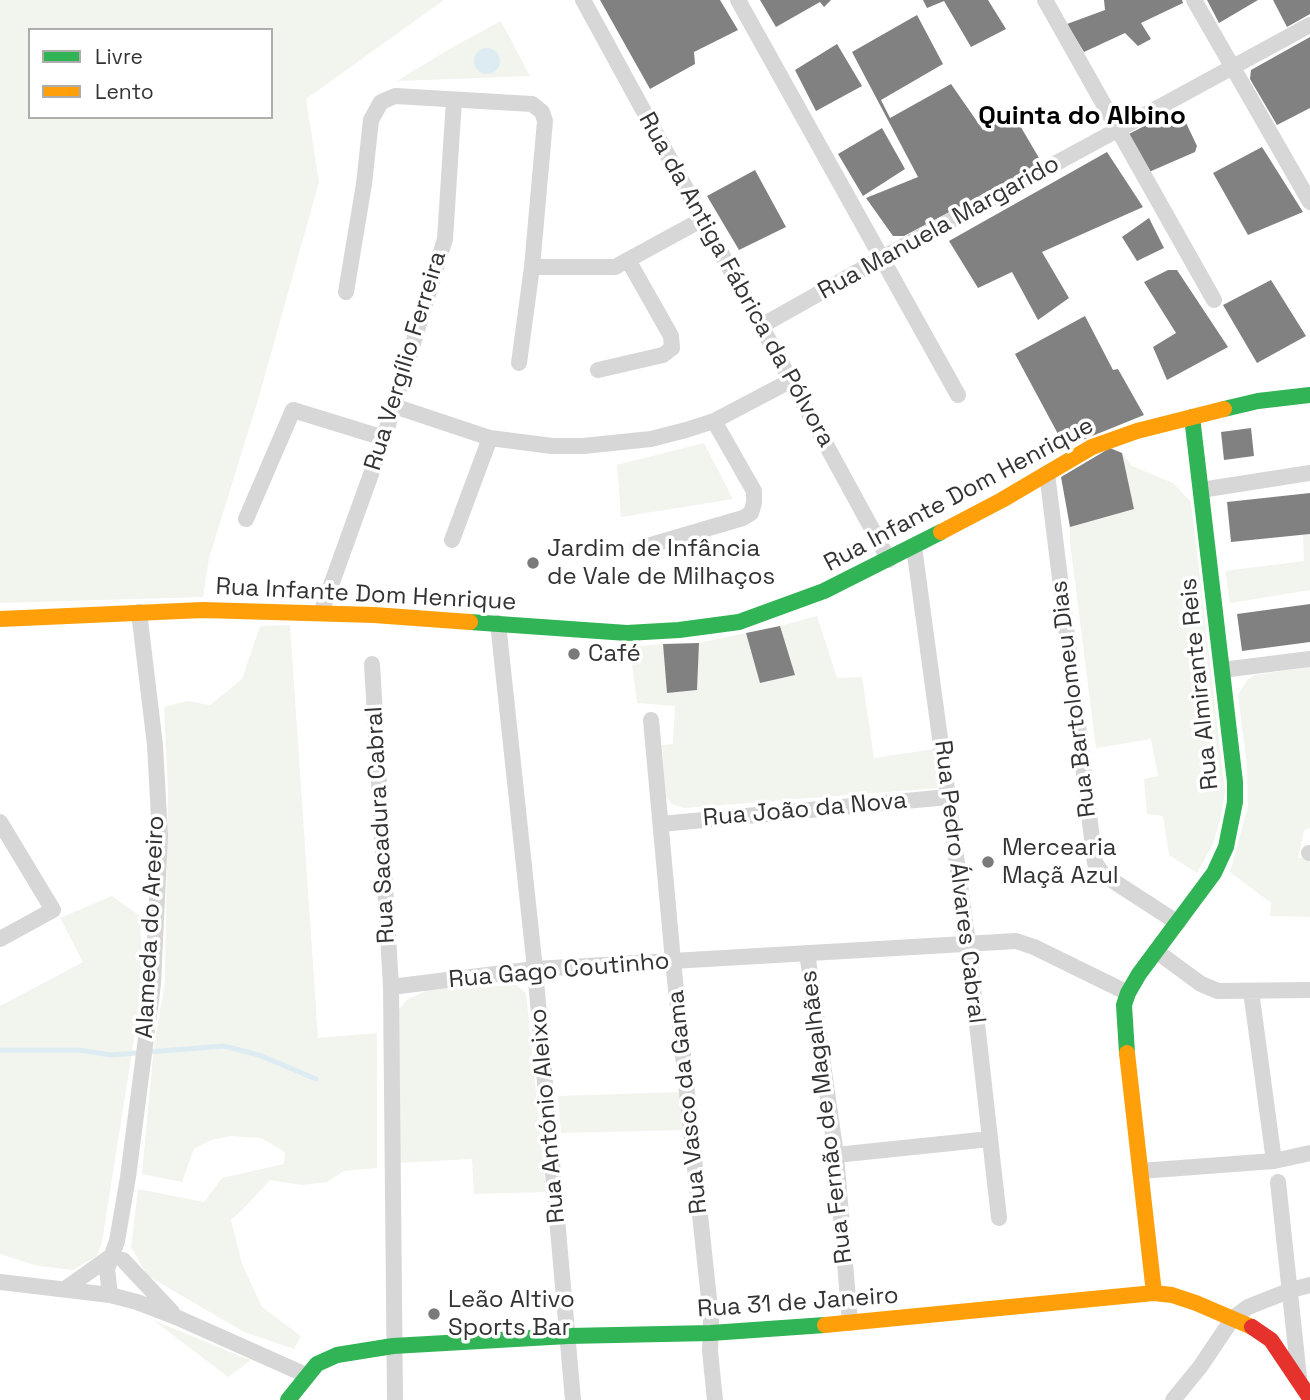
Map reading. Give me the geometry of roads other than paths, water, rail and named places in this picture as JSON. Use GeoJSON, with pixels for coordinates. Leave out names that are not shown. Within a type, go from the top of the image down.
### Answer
{"type":"FeatureCollection","features":[{"type":"Feature","properties":{"kind":"street","name":"Rua da Antiga Fábrica da Pólvora"},"geometry":{"type":"LineString","coordinates":[[583,0],[889,560]]}},
{"type":"Feature","properties":{"kind":"street"},"geometry":{"type":"LineString","coordinates":[[737,0],[958,396]]}},
{"type":"Feature","properties":{"kind":"street"},"geometry":{"type":"LineString","coordinates":[[1045,0],[1214,300]]}},
{"type":"Feature","properties":{"kind":"street"},"geometry":{"type":"LineString","coordinates":[[1194,0],[1310,202]]}},
{"type":"Feature","properties":{"kind":"street","name":"Rua Manuela Margarido"},"geometry":{"type":"LineString","coordinates":[[761,326],[1310,25]]}},
{"type":"Feature","properties":{"kind":"street"},"geometry":{"type":"LineString","coordinates":[[346,292],[374,111],[385,99],[395,96],[528,103],[539,108],[545,117],[532,267],[519,363]]}},
{"type":"Feature","properties":{"kind":"street","name":"Rua Vergílio Ferreira"},"geometry":{"type":"LineString","coordinates":[[321,613],[384,438],[445,239],[454,100]]}},
{"type":"Feature","properties":{"kind":"street"},"geometry":{"type":"LineString","coordinates":[[532,267],[615,267],[703,219]]}},
{"type":"Feature","properties":{"kind":"street"},"geometry":{"type":"LineString","coordinates":[[598,370],[663,355],[673,348],[671,336],[628,260]]}},
{"type":"Feature","properties":{"kind":"street"},"geometry":{"type":"LineString","coordinates":[[394,405],[490,438],[552,446],[611,444],[651,439],[713,421],[792,380]]}},
{"type":"Feature","properties":{"kind":"street","name":"Rua Infante Dom Henrique"},"geometry":{"type":"LineString","coordinates":[[0,619],[203,610],[321,613],[627,633],[739,622],[824,591],[889,560],[1092,447],[1192,416],[1258,401],[1310,396]]}},
{"type":"Feature","properties":{"kind":"street"},"geometry":{"type":"LineString","coordinates":[[246,519],[293,410],[384,438]]}},
{"type":"Feature","properties":{"kind":"street","name":"Rua Almirante Reis"},"geometry":{"type":"LineString","coordinates":[[1154,1293],[1124,1018],[1128,993],[1214,873],[1226,847],[1232,821],[1235,782],[1192,416]]}},
{"type":"Feature","properties":{"kind":"street"},"geometry":{"type":"LineString","coordinates":[[637,549],[743,518],[751,513],[754,491],[713,421]]}},
{"type":"Feature","properties":{"kind":"street"},"geometry":{"type":"LineString","coordinates":[[452,540],[490,438]]}},
{"type":"Feature","properties":{"kind":"street","name":"Rua Bartolomeu Dias"},"geometry":{"type":"LineString","coordinates":[[1047,473],[1095,863],[1104,875],[1178,923]]}},
{"type":"Feature","properties":{"kind":"street"},"geometry":{"type":"LineString","coordinates":[[1201,490],[1310,473]]}},
{"type":"Feature","properties":{"kind":"street","name":"Rua Pedro Álvares Cabral"},"geometry":{"type":"LineString","coordinates":[[914,547],[968,944],[999,1218]]}},
{"type":"Feature","properties":{"kind":"street","name":"Alameda do Areeiro"},"geometry":{"type":"LineString","coordinates":[[110,1295],[106,1277],[117,1258],[117,1241],[153,984],[160,836],[155,745],[139,612]]}},
{"type":"Feature","properties":{"kind":"street","name":"Rua António Aleixo"},"geometry":{"type":"LineString","coordinates":[[498,623],[535,969],[573,1400]]}},
{"type":"Feature","properties":{"kind":"street"},"geometry":{"type":"LineString","coordinates":[[1222,670],[1310,659]]}},
{"type":"Feature","properties":{"kind":"street","name":"Rua Sacadura Cabral"},"geometry":{"type":"LineString","coordinates":[[372,664],[391,987]]}},
{"type":"Feature","properties":{"kind":"street","name":"Rua Vasco da Gama"},"geometry":{"type":"LineString","coordinates":[[651,720],[715,1400]]}},
{"type":"Feature","properties":{"kind":"street","name":"Rua João da Nova"},"geometry":{"type":"LineString","coordinates":[[661,824],[948,797]]}},
{"type":"Feature","properties":{"kind":"street"},"geometry":{"type":"LineString","coordinates":[[0,822],[53,910],[0,939]]}},
{"type":"Feature","properties":{"kind":"street","name":"Rua Gago Coutinho"},"geometry":{"type":"LineString","coordinates":[[391,987],[535,969],[1010,941],[1022,942],[1128,993]]}},
{"type":"Feature","properties":{"kind":"street"},"geometry":{"type":"LineString","coordinates":[[1156,951],[1209,989],[1310,990]]}},
{"type":"Feature","properties":{"kind":"street","name":"Rua Fernão de Magalhães"},"geometry":{"type":"LineString","coordinates":[[807,953],[836,1155],[850,1323]]}},
{"type":"Feature","properties":{"kind":"street"},"geometry":{"type":"LineString","coordinates":[[391,987],[395,1400]]}},
{"type":"Feature","properties":{"kind":"street"},"geometry":{"type":"LineString","coordinates":[[1251,991],[1274,1161]]}},
{"type":"Feature","properties":{"kind":"street"},"geometry":{"type":"LineString","coordinates":[[836,1155],[990,1139]]}},
{"type":"Feature","properties":{"kind":"street"},"geometry":{"type":"LineString","coordinates":[[1140,1171],[1274,1161],[1310,1153]]}},
{"type":"Feature","properties":{"kind":"street","name":"Rua 31 de Janeiro"},"geometry":{"type":"LineString","coordinates":[[1278,1182],[1299,1380]]}},
{"type":"Feature","properties":{"kind":"street"},"geometry":{"type":"LineString","coordinates":[[65,1289],[117,1258]]}},
{"type":"Feature","properties":{"kind":"street","name":"Alameda do Areeiro"},"geometry":{"type":"LineString","coordinates":[[117,1258],[176,1317]]}},
{"type":"Feature","properties":{"kind":"street"},"geometry":{"type":"LineString","coordinates":[[0,1282],[110,1295],[137,1302],[306,1376]]}},
{"type":"Feature","properties":{"kind":"street"},"geometry":{"type":"LineString","coordinates":[[1173,1400],[1200,1367],[1233,1318],[1248,1307],[1310,1285]]}},
{"type":"Feature","properties":{"kind":"street","name":"Rua 31 de Janeiro"},"geometry":{"type":"LineString","coordinates":[[288,1400],[317,1364],[337,1355],[393,1346],[568,1336],[710,1333],[850,1323],[1154,1293],[1172,1295],[1252,1326],[1271,1340],[1310,1398]]}},
{"type":"Feature","properties":{"kind":"waterway"},"geometry":{"type":"LineString","coordinates":[[0,1050],[79,1050],[111,1055],[224,1046],[259,1055],[316,1079]]}},
{"type":"Feature","properties":{"kind":"place","name":"Jardim de Infância de Vale de Milhaços"},"geometry":{"type":"Point","coordinates":[533,563]}},
{"type":"Feature","properties":{"kind":"place","name":"Café"},"geometry":{"type":"Point","coordinates":[574,654]}},
{"type":"Feature","properties":{"kind":"place","name":"Mercearia Maçã Azul"},"geometry":{"type":"Point","coordinates":[988,862]}},
{"type":"Feature","properties":{"kind":"place","name":"Leão Altivo Sports Bar"},"geometry":{"type":"Point","coordinates":[434,1314]}},
{"type":"Feature","properties":{"kind":"district","name":"Quinta do Albino"},"geometry":{"type":"Point","coordinates":[1082,117]}}]}
